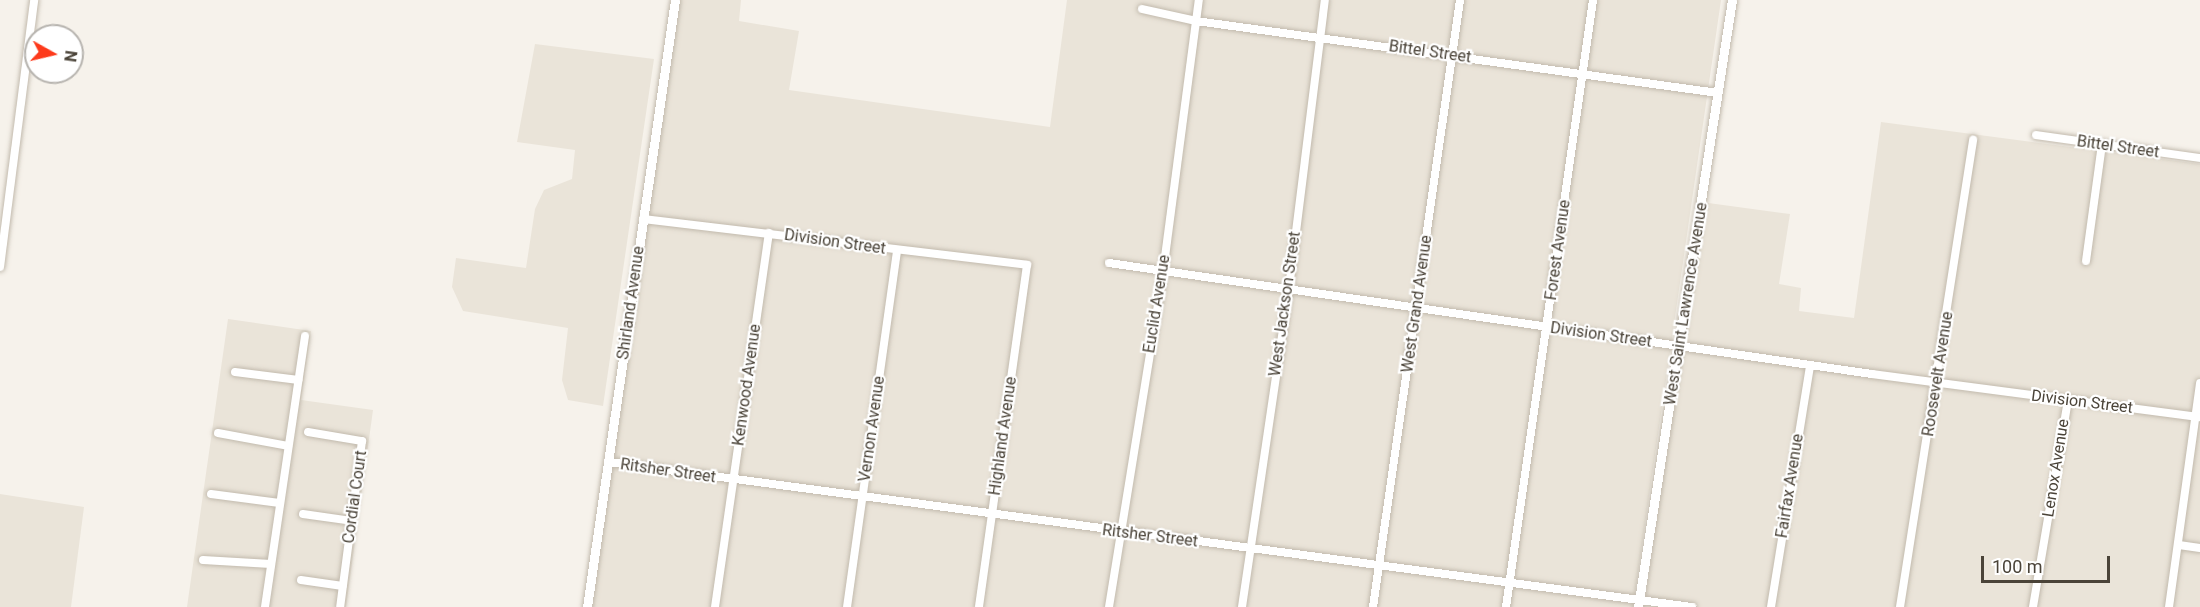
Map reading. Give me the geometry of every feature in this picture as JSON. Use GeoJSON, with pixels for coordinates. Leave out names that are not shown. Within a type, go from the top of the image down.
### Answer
{"type":"FeatureCollection","features":[{"type":"Feature","properties":{"kind":"street"},"geometry":{"type":"LineString","coordinates":[[0,267],[34,0]]}},
{"type":"Feature","properties":{"kind":"street","name":"Shirland Avenue"},"geometry":{"type":"LineString","coordinates":[[587,607],[675,0]]}},
{"type":"Feature","properties":{"kind":"street","name":"Euclid Avenue"},"geometry":{"type":"LineString","coordinates":[[1109,607],[1162,272],[1199,0]]}},
{"type":"Feature","properties":{"kind":"street","name":"West Jackson Street"},"geometry":{"type":"LineString","coordinates":[[1242,607],[1288,288],[1324,0]]}},
{"type":"Feature","properties":{"kind":"street","name":"West Grand Avenue"},"geometry":{"type":"LineString","coordinates":[[1373,607],[1460,0]]}},
{"type":"Feature","properties":{"kind":"street","name":"Forest Avenue"},"geometry":{"type":"LineString","coordinates":[[1506,607],[1548,327],[1593,0]]}},
{"type":"Feature","properties":{"kind":"street","name":"West Saint Lawrence Avenue"},"geometry":{"type":"LineString","coordinates":[[1638,604],[1732,0]]}},
{"type":"Feature","properties":{"kind":"street","name":"Bittel Street"},"geometry":{"type":"LineString","coordinates":[[1142,9],[1196,21],[1718,93]]}},
{"type":"Feature","properties":{"kind":"street","name":"Bittel Street"},"geometry":{"type":"LineString","coordinates":[[2036,135],[2200,158]]}},
{"type":"Feature","properties":{"kind":"street","name":"Roosevelt Avenue"},"geometry":{"type":"LineString","coordinates":[[1900,607],[1937,383],[1973,140]]}},
{"type":"Feature","properties":{"kind":"street"},"geometry":{"type":"LineString","coordinates":[[2086,261],[2102,144]]}},
{"type":"Feature","properties":{"kind":"street","name":"Division Street"},"geometry":{"type":"LineString","coordinates":[[643,219],[1027,265]]}},
{"type":"Feature","properties":{"kind":"street","name":"Kenwood Avenue"},"geometry":{"type":"LineString","coordinates":[[715,607],[769,233]]}},
{"type":"Feature","properties":{"kind":"street","name":"Vernon Avenue"},"geometry":{"type":"LineString","coordinates":[[847,607],[897,251]]}},
{"type":"Feature","properties":{"kind":"street","name":"Division Street"},"geometry":{"type":"LineString","coordinates":[[1109,263],[1937,383],[2198,417]]}},
{"type":"Feature","properties":{"kind":"street","name":"Highland Avenue"},"geometry":{"type":"LineString","coordinates":[[979,607],[1027,265]]}},
{"type":"Feature","properties":{"kind":"street"},"geometry":{"type":"LineString","coordinates":[[265,607],[304,336]]}},
{"type":"Feature","properties":{"kind":"street","name":"Fairfax Avenue"},"geometry":{"type":"LineString","coordinates":[[1771,607],[1810,365]]}},
{"type":"Feature","properties":{"kind":"street"},"geometry":{"type":"LineString","coordinates":[[235,372],[298,380]]}},
{"type":"Feature","properties":{"kind":"street"},"geometry":{"type":"LineString","coordinates":[[2169,607],[2198,417],[2200,384]]}},
{"type":"Feature","properties":{"kind":"street","name":"Lenox Avenue"},"geometry":{"type":"LineString","coordinates":[[2033,607],[2067,400]]}},
{"type":"Feature","properties":{"kind":"street","name":"Cordial Court"},"geometry":{"type":"LineString","coordinates":[[308,432],[362,441],[340,607]]}},
{"type":"Feature","properties":{"kind":"street"},"geometry":{"type":"LineString","coordinates":[[218,433],[288,446]]}},
{"type":"Feature","properties":{"kind":"street","name":"Ritsher Street"},"geometry":{"type":"LineString","coordinates":[[608,462],[1119,533],[1379,566],[1638,604],[1692,607]]}},
{"type":"Feature","properties":{"kind":"street"},"geometry":{"type":"LineString","coordinates":[[211,494],[279,503]]}},
{"type":"Feature","properties":{"kind":"street"},"geometry":{"type":"LineString","coordinates":[[303,514],[352,521]]}},
{"type":"Feature","properties":{"kind":"street"},"geometry":{"type":"LineString","coordinates":[[2179,545],[2200,548]]}},
{"type":"Feature","properties":{"kind":"street"},"geometry":{"type":"LineString","coordinates":[[202,560],[271,564]]}},
{"type":"Feature","properties":{"kind":"street"},"geometry":{"type":"LineString","coordinates":[[301,580],[343,586]]}},
{"type":"Feature","properties":{"kind":"shaded area"},"geometry":{"type":"Polygon","coordinates":[[[677,0],[741,0],[739,21],[799,31],[789,90],[1050,127],[1067,0],[1721,0],[1633,607],[592,607],[677,0]]]}},
{"type":"Feature","properties":{"kind":"shaded area"},"geometry":{"type":"Polygon","coordinates":[[[535,44],[654,59],[603,406],[568,400],[562,380],[568,328],[463,311],[452,287],[456,258],[526,268],[535,209],[544,190],[572,179],[575,150],[517,142],[535,44]]]}},
{"type":"Feature","properties":{"kind":"shaded area"},"geometry":{"type":"Polygon","coordinates":[[[1881,122],[2200,164],[2200,607],[1644,607],[1701,202],[1790,214],[1779,284],[1801,288],[1799,311],[1854,318],[1881,122]]]}},
{"type":"Feature","properties":{"kind":"shaded area"},"geometry":{"type":"Polygon","coordinates":[[[228,319],[311,331],[301,400],[373,410],[346,607],[187,607],[228,319]]]}},
{"type":"Feature","properties":{"kind":"shaded area"},"geometry":{"type":"Polygon","coordinates":[[[0,494],[84,507],[71,607],[0,607],[0,494]]]}}]}
